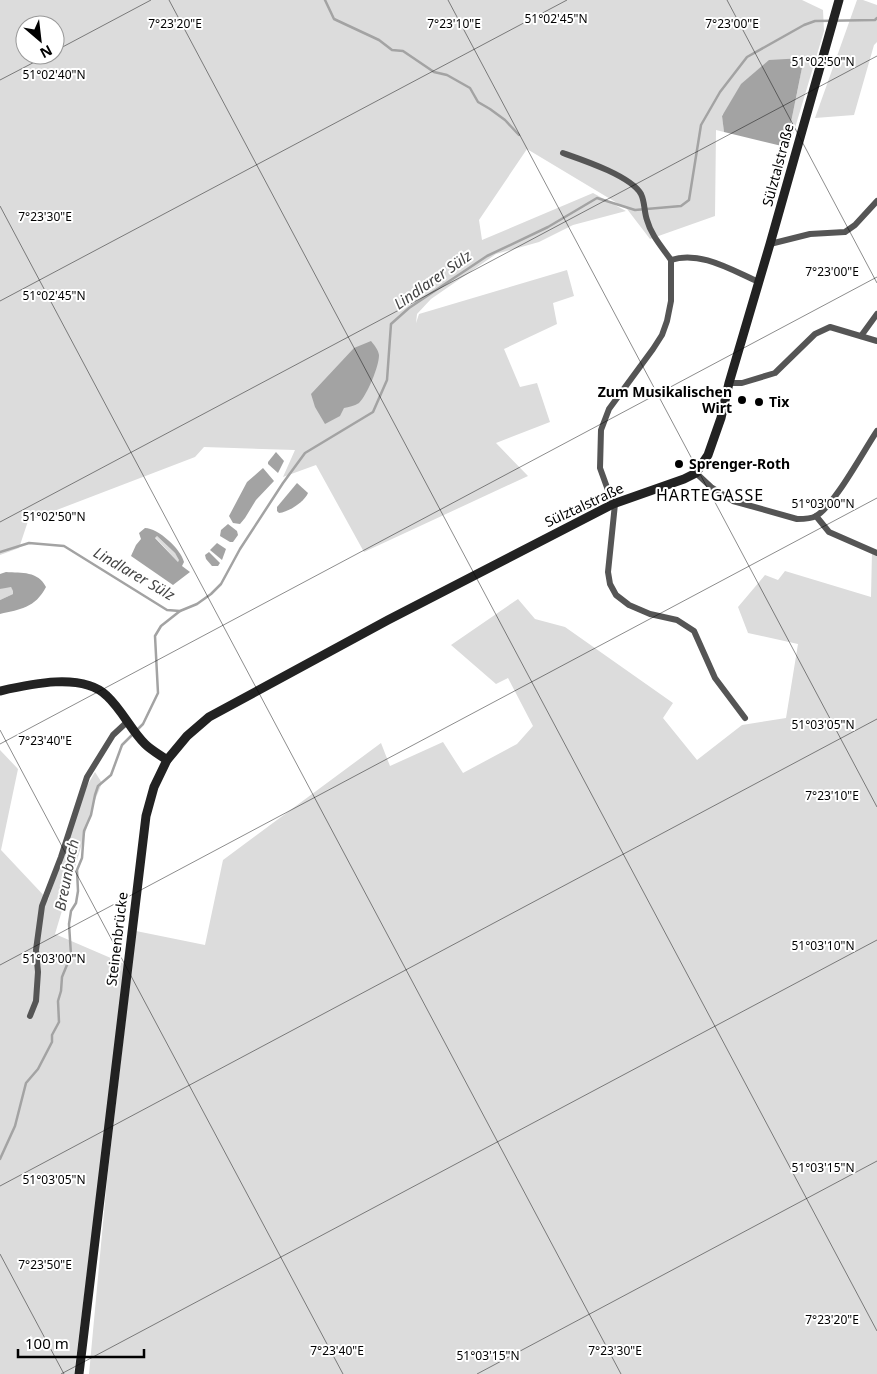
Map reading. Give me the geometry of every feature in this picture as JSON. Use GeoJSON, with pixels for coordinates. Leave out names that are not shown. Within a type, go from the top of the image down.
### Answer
{"type":"FeatureCollection","features":[{"type":"Feature","properties":{"kind":"main road","name":"Sülztalstraße"},"geometry":{"type":"LineString","coordinates":[[167,760],[187,736],[210,717],[235,703],[388,620],[614,504],[696,473],[708,454],[721,418],[729,383],[838,0]]}},
{"type":"Feature","properties":{"kind":"main road"},"geometry":{"type":"LineString","coordinates":[[0,691],[43,683],[69,682],[94,686],[108,696],[146,745],[167,760]]}},
{"type":"Feature","properties":{"kind":"main road","name":"Steinenbrücke"},"geometry":{"type":"LineString","coordinates":[[79,1374],[146,816],[154,787],[167,760]]}},
{"type":"Feature","properties":{"kind":"street"},"geometry":{"type":"LineString","coordinates":[[564,152],[608,170],[635,186],[641,195],[646,220],[652,234],[671,260],[671,301],[662,335],[608,409],[601,430],[600,468],[614,504],[608,572],[610,584],[616,595],[629,605],[650,614],[677,620],[694,631],[715,678],[745,718]]}},
{"type":"Feature","properties":{"kind":"street"},"geometry":{"type":"LineString","coordinates":[[770,244],[810,234],[845,232],[855,225],[877,201]]}},
{"type":"Feature","properties":{"kind":"street"},"geometry":{"type":"LineString","coordinates":[[671,260],[680,256],[703,258],[759,282]]}},
{"type":"Feature","properties":{"kind":"street"},"geometry":{"type":"LineString","coordinates":[[862,336],[877,314]]}},
{"type":"Feature","properties":{"kind":"street"},"geometry":{"type":"LineString","coordinates":[[729,383],[742,383],[775,373],[815,334],[830,327],[877,341]]}},
{"type":"Feature","properties":{"kind":"street"},"geometry":{"type":"LineString","coordinates":[[696,473],[733,501],[798,519],[806,519],[816,516],[830,503],[877,431]]}},
{"type":"Feature","properties":{"kind":"street"},"geometry":{"type":"LineString","coordinates":[[816,516],[829,532],[877,553]]}},
{"type":"Feature","properties":{"kind":"street"},"geometry":{"type":"LineString","coordinates":[[30,1016],[36,1001],[38,972],[36,950],[42,906],[88,777],[113,735],[129,724]]}},
{"type":"Feature","properties":{"kind":"shaded area"},"geometry":{"type":"Polygon","coordinates":[[[0,0],[802,0],[823,10],[824,31],[789,148],[786,147],[804,58],[722,115],[724,132],[716,130],[715,216],[650,239],[627,209],[527,149],[479,220],[482,240],[593,193],[626,211],[573,225],[539,242],[496,254],[431,299],[417,314],[416,323],[419,314],[567,270],[574,296],[553,303],[557,324],[504,349],[520,387],[537,383],[550,422],[496,443],[528,476],[364,552],[316,465],[283,477],[295,450],[204,447],[195,457],[28,521],[19,548],[0,555],[0,0]]]}},
{"type":"Feature","properties":{"kind":"shaded area"},"geometry":{"type":"Polygon","coordinates":[[[857,0],[877,5],[877,42],[874,45],[854,115],[815,118],[857,0]]]}},
{"type":"Feature","properties":{"kind":"shaded area"},"geometry":{"type":"Polygon","coordinates":[[[804,58],[786,147],[724,132],[722,116],[741,84],[769,60],[804,58]]]}},
{"type":"Feature","properties":{"kind":"shaded area"},"geometry":{"type":"Polygon","coordinates":[[[371,341],[379,355],[375,373],[366,394],[359,403],[344,408],[340,416],[325,424],[315,407],[311,394],[354,348],[371,341]]]}},
{"type":"Feature","properties":{"kind":"shaded area"},"geometry":{"type":"Polygon","coordinates":[[[276,452],[284,461],[278,473],[268,464],[276,452]]]}},
{"type":"Feature","properties":{"kind":"shaded area"},"geometry":{"type":"Polygon","coordinates":[[[263,468],[274,481],[256,500],[240,524],[233,523],[229,516],[247,482],[263,468]]]}},
{"type":"Feature","properties":{"kind":"shaded area"},"geometry":{"type":"Polygon","coordinates":[[[297,483],[308,493],[292,509],[279,513],[277,507],[297,483]]]}},
{"type":"Feature","properties":{"kind":"shaded area"},"geometry":{"type":"Polygon","coordinates":[[[228,524],[237,531],[238,535],[233,542],[220,536],[221,530],[228,524]]]}},
{"type":"Feature","properties":{"kind":"shaded area"},"geometry":{"type":"Polygon","coordinates":[[[145,528],[162,535],[178,551],[184,562],[182,566],[190,572],[173,585],[131,556],[141,539],[139,533],[145,528]],[[157,536],[155,538],[178,562],[179,560],[175,553],[157,536]]]}},
{"type":"Feature","properties":{"kind":"shaded area"},"geometry":{"type":"Polygon","coordinates":[[[157,536],[175,553],[180,560],[178,562],[155,537],[157,536]]]}},
{"type":"Feature","properties":{"kind":"shaded area"},"geometry":{"type":"Polygon","coordinates":[[[217,543],[226,549],[222,560],[210,550],[217,543]]]}},
{"type":"Feature","properties":{"kind":"shaded area"},"geometry":{"type":"Polygon","coordinates":[[[872,551],[877,553],[877,1374],[89,1374],[107,1180],[136,931],[205,945],[223,860],[381,743],[390,766],[443,742],[463,773],[517,744],[533,726],[508,678],[496,684],[451,645],[518,599],[535,619],[565,627],[673,703],[663,718],[697,760],[742,725],[786,718],[798,644],[748,633],[738,607],[765,575],[778,580],[785,571],[871,597],[872,551]]]}},
{"type":"Feature","properties":{"kind":"shaded area"},"geometry":{"type":"Polygon","coordinates":[[[209,552],[220,563],[218,566],[212,566],[206,559],[205,555],[209,552]]]}},
{"type":"Feature","properties":{"kind":"shaded area"},"geometry":{"type":"Polygon","coordinates":[[[6,572],[34,575],[46,587],[37,599],[27,606],[0,614],[0,600],[13,594],[11,587],[0,589],[0,574],[6,572]]]}},
{"type":"Feature","properties":{"kind":"shaded area"},"geometry":{"type":"Polygon","coordinates":[[[11,587],[13,594],[0,600],[0,589],[11,587]]]}},
{"type":"Feature","properties":{"kind":"shaded area"},"geometry":{"type":"Polygon","coordinates":[[[0,750],[18,769],[1,850],[48,900],[87,786],[95,772],[102,783],[95,800],[55,934],[127,965],[74,1374],[0,1374],[0,750]]]}},
{"type":"Feature","properties":{"kind":"waterway"},"geometry":{"type":"LineString","coordinates":[[325,0],[334,19],[379,40],[392,50],[403,51],[434,72],[447,75],[470,88],[478,102],[505,120],[519,135]]}},
{"type":"Feature","properties":{"kind":"waterway","name":"Lindlarer Sülz"},"geometry":{"type":"LineString","coordinates":[[0,552],[29,543],[64,546],[167,610],[180,611],[197,604],[221,584],[240,549],[305,453],[373,412],[387,380],[391,324],[409,308],[487,256],[548,227],[597,198],[635,210],[681,206],[689,200],[701,125],[720,92],[747,57],[804,25],[815,21],[875,20],[877,18]]}},
{"type":"Feature","properties":{"kind":"waterway","name":"Breunbach"},"geometry":{"type":"LineString","coordinates":[[0,1159],[15,1126],[26,1083],[38,1069],[52,1042],[52,1035],[59,1022],[58,1001],[62,977],[71,955],[69,924],[78,891],[77,870],[82,858],[84,831],[91,815],[95,795],[98,786],[111,775],[122,745],[143,724],[158,693],[155,636],[161,626],[180,611]]}},
{"type":"Feature","properties":{"kind":"place","name":"Zum Musikalischen Wirt"},"geometry":{"type":"Point","coordinates":[742,400]}},
{"type":"Feature","properties":{"kind":"place","name":"Tix"},"geometry":{"type":"Point","coordinates":[759,402]}},
{"type":"Feature","properties":{"kind":"place","name":"Sprenger-Roth"},"geometry":{"type":"Point","coordinates":[679,464]}},
{"type":"Feature","properties":{"kind":"district","name":"HARTEGASSE"},"geometry":{"type":"Point","coordinates":[710,495]}}]}
